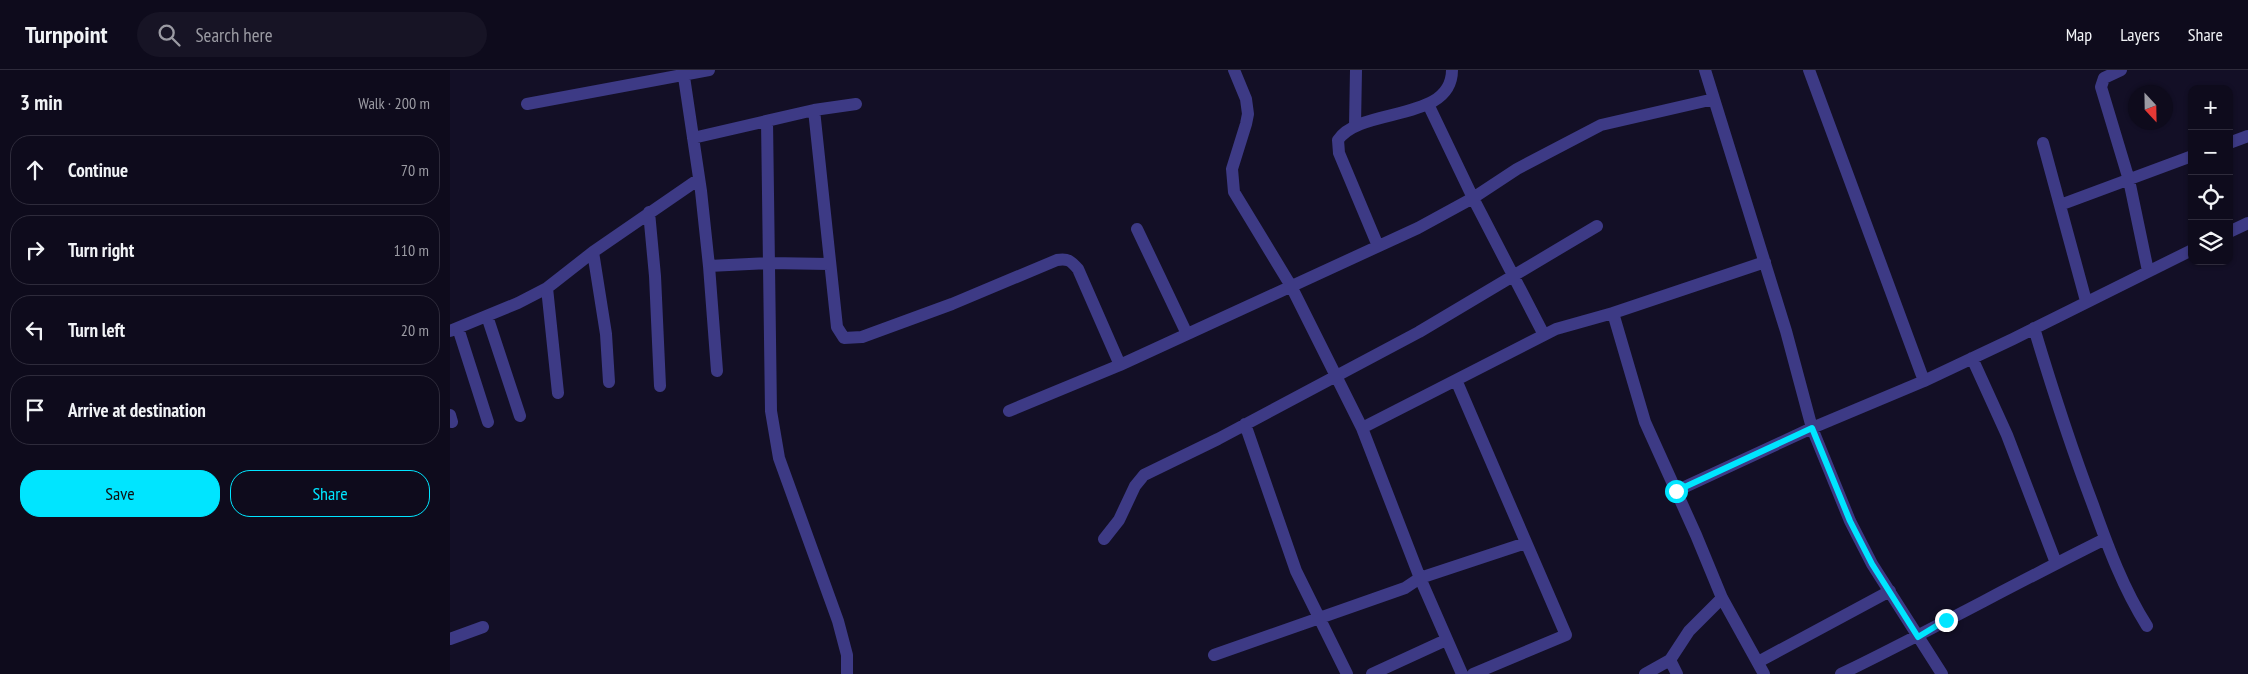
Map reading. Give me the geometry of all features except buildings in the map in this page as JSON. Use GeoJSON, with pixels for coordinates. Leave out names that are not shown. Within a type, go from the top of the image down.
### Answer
{"type":"FeatureCollection","features":[{"type":"Feature","properties":{"kind":"street"},"geometry":{"type":"LineString","coordinates":[[527,104],[683,73],[709,70]]}},
{"type":"Feature","properties":{"kind":"street"},"geometry":{"type":"LineString","coordinates":[[1234,70],[1246,99],[1248,114],[1232,169],[1234,192],[1291,286],[1362,428],[1420,578],[1462,674]]}},
{"type":"Feature","properties":{"kind":"street"},"geometry":{"type":"LineString","coordinates":[[1356,70],[1356,126]]}},
{"type":"Feature","properties":{"kind":"street"},"geometry":{"type":"LineString","coordinates":[[1378,246],[1337,146],[1338,140],[1343,132],[1356,126],[1428,104],[1444,94],[1450,87],[1452,70]]}},
{"type":"Feature","properties":{"kind":"street"},"geometry":{"type":"LineString","coordinates":[[1705,70],[1765,262],[1812,428],[1850,521],[1872,564],[1942,674]]}},
{"type":"Feature","properties":{"kind":"street"},"geometry":{"type":"LineString","coordinates":[[1809,70],[1924,381]]}},
{"type":"Feature","properties":{"kind":"street"},"geometry":{"type":"LineString","coordinates":[[2117,71],[2104,78],[2100,87],[2129,180],[2148,271]]}},
{"type":"Feature","properties":{"kind":"street"},"geometry":{"type":"LineString","coordinates":[[683,73],[699,179],[709,266],[717,371]]}},
{"type":"Feature","properties":{"kind":"street"},"geometry":{"type":"LineString","coordinates":[[1009,410],[1120,365],[1378,246],[1473,198],[1517,169],[1601,125],[1714,99]]}},
{"type":"Feature","properties":{"kind":"street"},"geometry":{"type":"LineString","coordinates":[[693,138],[814,110],[856,104]]}},
{"type":"Feature","properties":{"kind":"street"},"geometry":{"type":"LineString","coordinates":[[1428,104],[1473,198],[1544,335]]}},
{"type":"Feature","properties":{"kind":"street"},"geometry":{"type":"LineString","coordinates":[[814,110],[837,327],[844,338],[853,339],[952,304],[1057,260],[1066,259],[1072,261],[1078,269],[1120,365]]}},
{"type":"Feature","properties":{"kind":"street"},"geometry":{"type":"LineString","coordinates":[[767,121],[771,411],[780,458],[838,621],[846,655],[847,674]]}},
{"type":"Feature","properties":{"kind":"street"},"geometry":{"type":"LineString","coordinates":[[2233,142],[2248,136]]}},
{"type":"Feature","properties":{"kind":"street"},"geometry":{"type":"LineString","coordinates":[[2043,143],[2086,302]]}},
{"type":"Feature","properties":{"kind":"street"},"geometry":{"type":"LineString","coordinates":[[2060,206],[2188,158]]}},
{"type":"Feature","properties":{"kind":"street"},"geometry":{"type":"LineString","coordinates":[[488,422],[454,329],[518,303],[547,288],[593,252],[699,179]]}},
{"type":"Feature","properties":{"kind":"street"},"geometry":{"type":"LineString","coordinates":[[650,212],[656,285],[660,386]]}},
{"type":"Feature","properties":{"kind":"street"},"geometry":{"type":"LineString","coordinates":[[2233,230],[2248,224]]}},
{"type":"Feature","properties":{"kind":"street"},"geometry":{"type":"LineString","coordinates":[[1104,538],[1118,520],[1135,486],[1144,475],[1419,332],[1597,226]]}},
{"type":"Feature","properties":{"kind":"street"},"geometry":{"type":"LineString","coordinates":[[1136,229],[1187,334]]}},
{"type":"Feature","properties":{"kind":"street"},"geometry":{"type":"LineString","coordinates":[[593,252],[606,334],[609,382]]}},
{"type":"Feature","properties":{"kind":"street"},"geometry":{"type":"LineString","coordinates":[[1676,491],[1812,428],[1924,381],[2188,252]]}},
{"type":"Feature","properties":{"kind":"street"},"geometry":{"type":"LineString","coordinates":[[1362,428],[1544,335],[1765,262]]}},
{"type":"Feature","properties":{"kind":"street"},"geometry":{"type":"LineString","coordinates":[[709,266],[769,263],[829,264]]}},
{"type":"Feature","properties":{"kind":"street"},"geometry":{"type":"LineString","coordinates":[[547,288],[558,393]]}},
{"type":"Feature","properties":{"kind":"street"},"geometry":{"type":"LineString","coordinates":[[1612,313],[1645,422],[1722,598],[1764,674]]}},
{"type":"Feature","properties":{"kind":"street"},"geometry":{"type":"LineString","coordinates":[[487,316],[520,416]]}},
{"type":"Feature","properties":{"kind":"street"},"geometry":{"type":"LineString","coordinates":[[2034,328],[2064,427],[2105,539],[2125,590],[2147,626]]}},
{"type":"Feature","properties":{"kind":"street"},"geometry":{"type":"LineString","coordinates":[[1972,358],[2007,435],[2056,563]]}},
{"type":"Feature","properties":{"kind":"street"},"geometry":{"type":"LineString","coordinates":[[1456,380],[1566,635],[1473,674]]}},
{"type":"Feature","properties":{"kind":"street"},"geometry":{"type":"LineString","coordinates":[[1245,424],[1296,571],[1347,674]]}},
{"type":"Feature","properties":{"kind":"street"},"geometry":{"type":"LineString","coordinates":[[1841,674],[1918,637],[2012,584],[2105,539]]}},
{"type":"Feature","properties":{"kind":"street"},"geometry":{"type":"LineString","coordinates":[[1214,655],[1405,588],[1420,578],[1526,543]]}},
{"type":"Feature","properties":{"kind":"street"},"geometry":{"type":"LineString","coordinates":[[1758,662],[1890,591]]}},
{"type":"Feature","properties":{"kind":"street"},"geometry":{"type":"LineString","coordinates":[[1645,674],[1670,660],[1689,631],[1722,598]]}},
{"type":"Feature","properties":{"kind":"street"},"geometry":{"type":"LineString","coordinates":[[450,639],[482,628]]}},
{"type":"Feature","properties":{"kind":"street"},"geometry":{"type":"LineString","coordinates":[[1372,674],[1446,640]]}},
{"type":"Feature","properties":{"kind":"street"},"geometry":{"type":"LineString","coordinates":[[1670,660],[1676,674]]}},
{"type":"Feature","properties":{"kind":"route"},"geometry":{"type":"LineString","coordinates":[[1676,491],[1812,428],[1850,521],[1872,564],[1918,637],[1946,620]]}}]}
